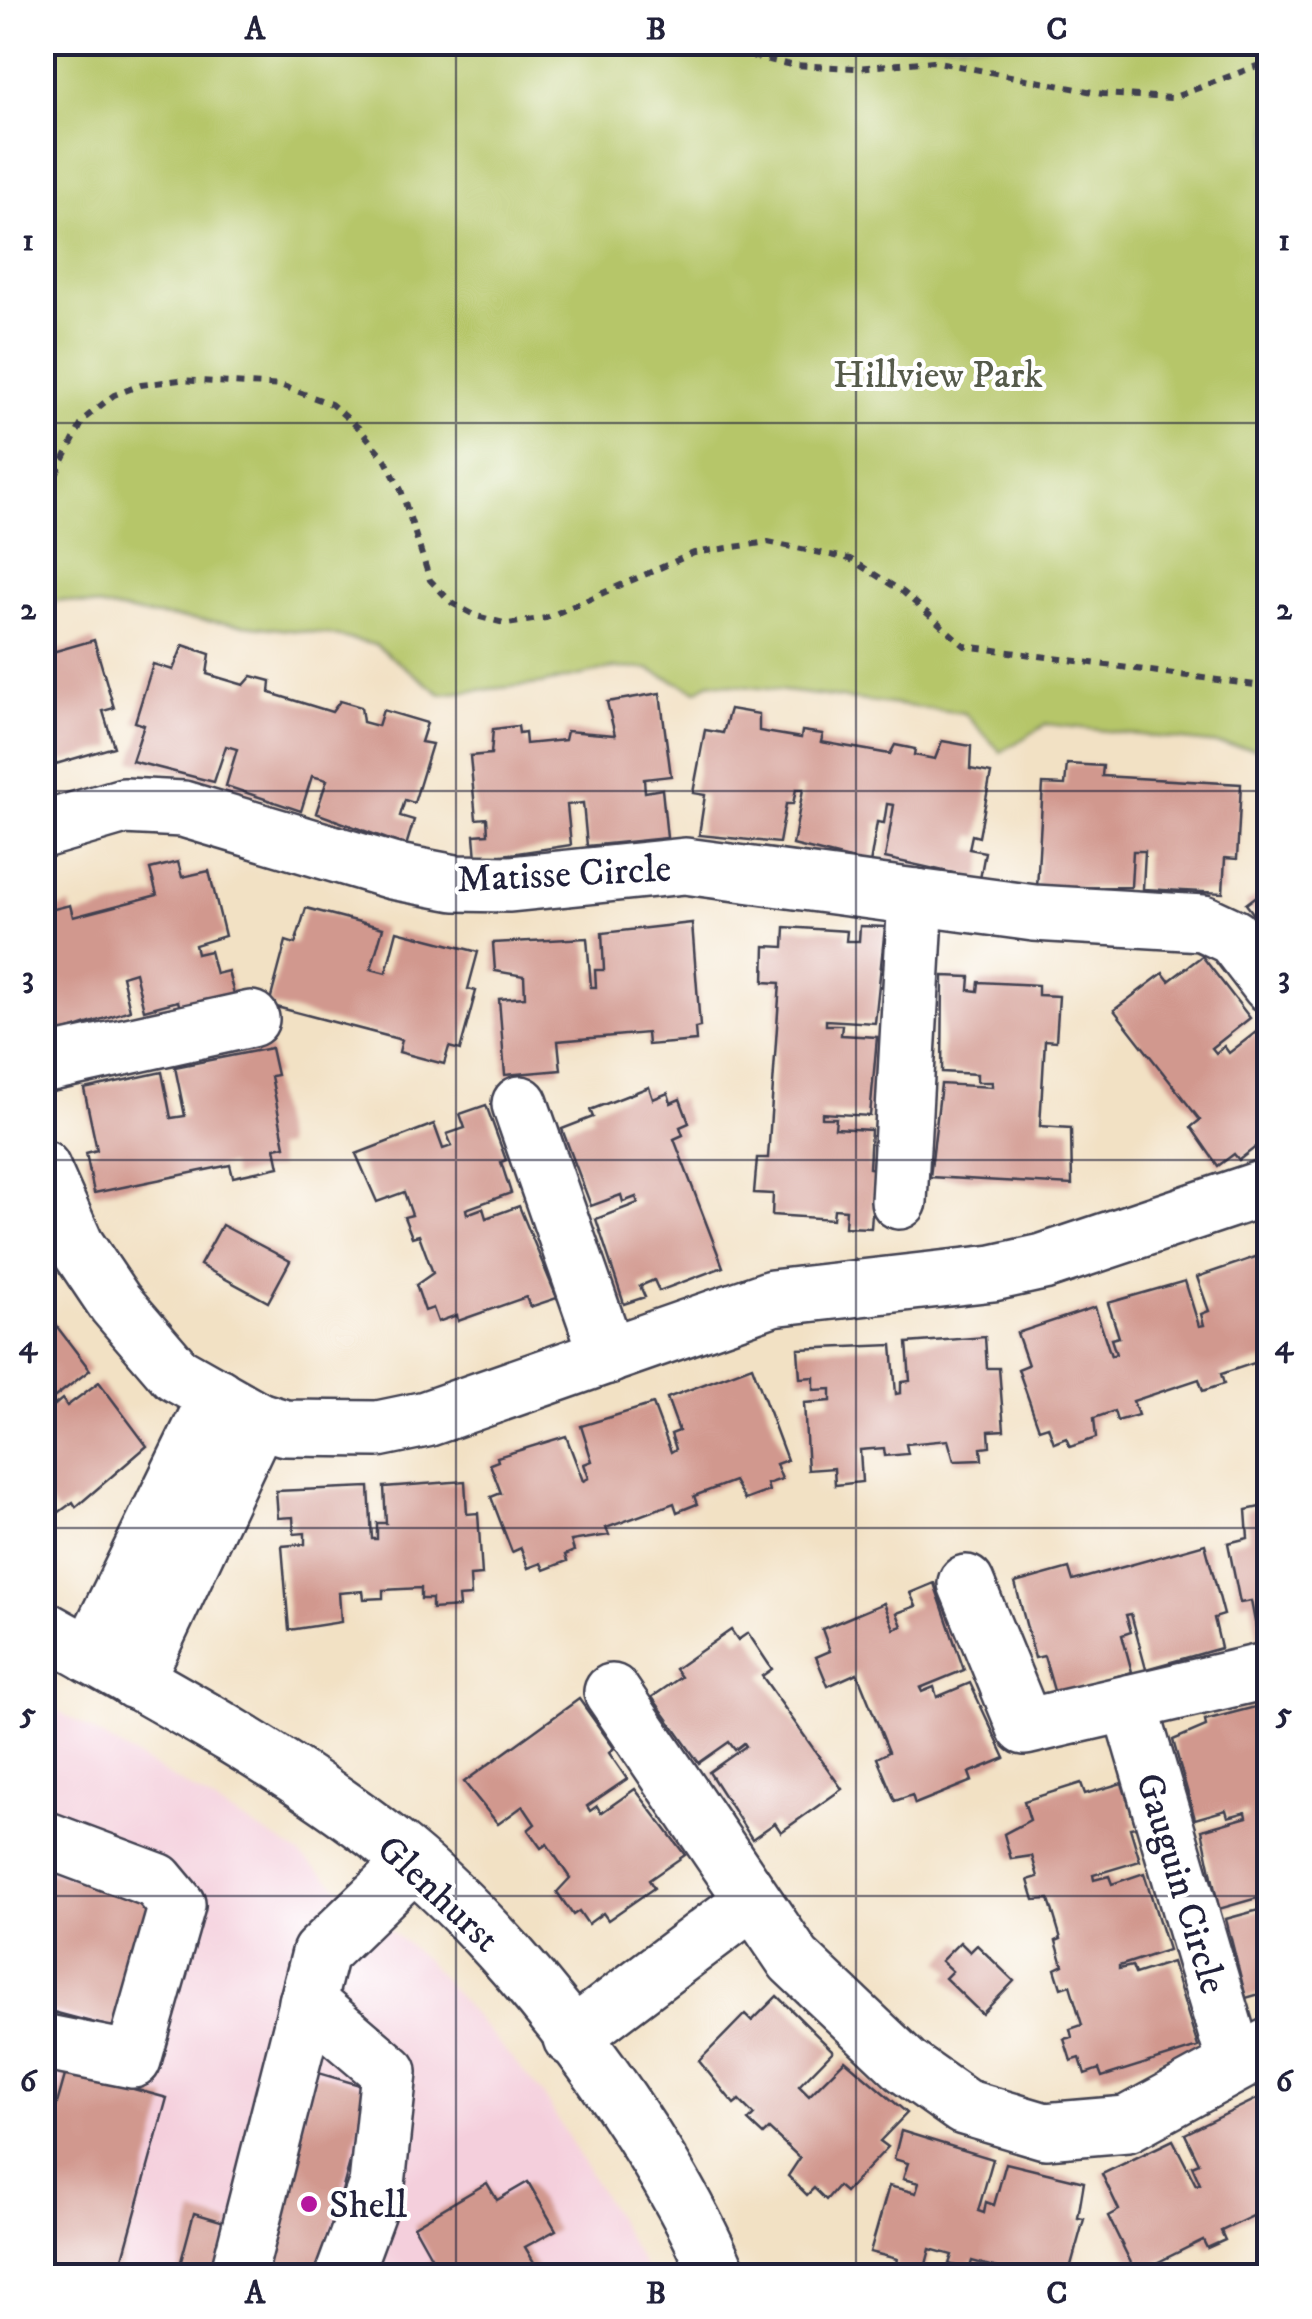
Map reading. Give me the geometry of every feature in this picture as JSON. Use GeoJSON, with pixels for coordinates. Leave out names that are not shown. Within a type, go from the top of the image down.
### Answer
{"type":"FeatureCollection","features":[{"type":"Feature","properties":{"kind":"street","name":"Matisse Circle"},"geometry":{"type":"LineString","coordinates":[[42,830],[124,806],[183,809],[392,871],[455,883],[510,884],[686,866],[1034,913],[1202,923],[1234,937],[1270,985]]}},
{"type":"Feature","properties":{"kind":"street"},"geometry":{"type":"LineString","coordinates":[[898,1201],[916,897]]}},
{"type":"Feature","properties":{"kind":"street"},"geometry":{"type":"LineString","coordinates":[[42,1065],[251,1019]]}},
{"type":"Feature","properties":{"kind":"street"},"geometry":{"type":"LineString","coordinates":[[520,1104],[608,1356]]}},
{"type":"Feature","properties":{"kind":"street"},"geometry":{"type":"LineString","coordinates":[[42,1168],[76,1245],[115,1304],[175,1372],[238,1408],[284,1428],[378,1429],[426,1420],[772,1298],[993,1273],[1044,1262],[1270,1186]]}},
{"type":"Feature","properties":{"kind":"street"},"geometry":{"type":"LineString","coordinates":[[112,1668],[238,1408]]}},
{"type":"Feature","properties":{"kind":"street"},"geometry":{"type":"LineString","coordinates":[[966,1583],[1026,1727],[1270,1670]]}},
{"type":"Feature","properties":{"kind":"street","name":"Glenhurst"},"geometry":{"type":"LineString","coordinates":[[42,1628],[324,1795],[463,1908],[622,2104],[719,2276]]}},
{"type":"Feature","properties":{"kind":"street","name":"Gauguin Circle"},"geometry":{"type":"LineString","coordinates":[[612,1692],[794,1960],[906,2066],[964,2108],[1045,2131],[1127,2124],[1252,2054],[1129,1703]]}},
{"type":"Feature","properties":{"kind":"street"},"geometry":{"type":"LineString","coordinates":[[42,1838],[157,1881],[177,1905],[132,2060],[42,2042]]}},
{"type":"Feature","properties":{"kind":"street"},"geometry":{"type":"LineString","coordinates":[[238,2276],[320,1952],[413,1864]]}},
{"type":"Feature","properties":{"kind":"street"},"geometry":{"type":"LineString","coordinates":[[571,2038],[752,1901]]}},
{"type":"Feature","properties":{"kind":"street"},"geometry":{"type":"LineString","coordinates":[[307,2002],[388,2072],[377,2184],[344,2276]]}},
{"type":"Feature","properties":{"kind":"path"},"geometry":{"type":"LineString","coordinates":[[688,42],[791,65],[856,68],[933,62],[1103,94],[1172,98],[1270,61]]}},
{"type":"Feature","properties":{"kind":"path"},"geometry":{"type":"LineString","coordinates":[[42,502],[84,420],[114,395],[180,380],[283,386],[330,404],[360,428],[401,490],[430,580],[452,604],[476,616],[508,624],[546,618],[694,552],[768,542],[850,559],[903,592],[965,646],[1270,686]]}},
{"type":"Feature","properties":{"kind":"shaded area"},"geometry":{"type":"Polygon","coordinates":[[[42,1701],[297,1852],[427,1961],[544,2096],[650,2276],[43,2276],[42,1701]]]}},
{"type":"Feature","properties":{"kind":"green space","name":"Hillview Park"},"geometry":{"type":"Polygon","coordinates":[[[43,42],[1269,43],[1269,750],[1047,724],[1001,752],[964,713],[710,682],[697,691],[648,669],[615,668],[540,684],[441,694],[375,645],[327,634],[149,615],[61,600],[43,604],[43,42]]]}},
{"type":"Feature","properties":{"kind":"building"},"geometry":{"type":"Polygon","coordinates":[[[94,640],[114,708],[103,711],[114,747],[42,768],[42,655],[94,640]]]}},
{"type":"Feature","properties":{"kind":"building"},"geometry":{"type":"Polygon","coordinates":[[[183,645],[210,654],[207,674],[244,685],[252,676],[271,681],[270,693],[332,712],[340,701],[361,707],[363,722],[378,726],[383,710],[427,723],[421,742],[432,744],[414,803],[405,800],[400,816],[414,820],[406,846],[316,813],[327,780],[312,776],[301,811],[226,786],[237,749],[226,746],[214,782],[132,761],[144,725],[135,722],[153,664],[173,670],[183,645]]]}},
{"type":"Feature","properties":{"kind":"building"},"geometry":{"type":"Polygon","coordinates":[[[660,693],[671,776],[644,779],[645,792],[662,789],[667,838],[587,846],[583,803],[567,805],[571,845],[476,859],[474,835],[488,834],[487,818],[476,819],[470,756],[491,754],[493,729],[518,726],[519,733],[525,732],[526,744],[565,740],[567,731],[615,735],[607,702],[660,693]]]}},
{"type":"Feature","properties":{"kind":"building"},"geometry":{"type":"Polygon","coordinates":[[[730,709],[759,714],[759,731],[801,738],[802,731],[823,734],[821,742],[890,754],[895,745],[915,749],[914,755],[935,759],[942,741],[971,746],[970,769],[991,773],[979,837],[972,835],[969,849],[985,852],[980,879],[885,858],[894,805],[887,804],[884,823],[877,822],[870,864],[793,845],[803,789],[796,789],[793,804],[786,804],[779,843],[699,835],[705,795],[693,793],[705,730],[723,733],[730,709]]]}},
{"type":"Feature","properties":{"kind":"building"},"geometry":{"type":"Polygon","coordinates":[[[1067,764],[1103,766],[1102,776],[1241,784],[1237,859],[1225,858],[1223,893],[1143,889],[1145,851],[1133,851],[1131,887],[1037,888],[1043,784],[1065,785],[1067,764]]]}},
{"type":"Feature","properties":{"kind":"building"},"geometry":{"type":"Polygon","coordinates":[[[178,862],[182,877],[209,871],[225,936],[195,945],[197,954],[210,951],[216,974],[228,971],[234,994],[180,1008],[178,1001],[144,1010],[135,972],[122,976],[130,1010],[42,1039],[42,912],[70,905],[73,917],[157,895],[150,869],[178,862]]]}},
{"type":"Feature","properties":{"kind":"building"},"geometry":{"type":"Polygon","coordinates":[[[1270,886],[1270,935],[1246,904],[1270,886]]]}},
{"type":"Feature","properties":{"kind":"building"},"geometry":{"type":"Polygon","coordinates":[[[306,908],[383,928],[371,969],[386,973],[397,931],[478,952],[468,989],[476,991],[460,1050],[449,1047],[444,1064],[399,1052],[402,1040],[269,1005],[286,941],[295,944],[306,908]]]}},
{"type":"Feature","properties":{"kind":"building"},"geometry":{"type":"Polygon","coordinates":[[[692,923],[700,1027],[695,1028],[696,1041],[648,1045],[647,1033],[558,1041],[561,1070],[505,1075],[499,999],[525,997],[524,976],[495,971],[493,943],[587,938],[591,987],[596,987],[595,970],[604,970],[602,933],[692,923]]]}},
{"type":"Feature","properties":{"kind":"building"},"geometry":{"type":"Polygon","coordinates":[[[860,926],[885,927],[875,1023],[826,1020],[826,1025],[842,1025],[841,1035],[877,1037],[870,1116],[822,1113],[822,1118],[836,1118],[835,1128],[871,1130],[869,1168],[875,1169],[871,1228],[845,1227],[846,1210],[834,1209],[833,1219],[772,1215],[773,1194],[754,1193],[757,1158],[768,1158],[780,983],[764,982],[765,946],[784,947],[785,927],[847,931],[846,941],[859,941],[860,926]]]}},
{"type":"Feature","properties":{"kind":"building"},"geometry":{"type":"Polygon","coordinates":[[[1202,956],[1250,1018],[1212,1048],[1216,1053],[1224,1046],[1229,1053],[1260,1029],[1270,1041],[1270,1136],[1239,1160],[1234,1154],[1218,1166],[1191,1127],[1200,1120],[1114,1010],[1163,973],[1169,981],[1202,956]]]}},
{"type":"Feature","properties":{"kind":"building"},"geometry":{"type":"Polygon","coordinates":[[[943,976],[970,977],[969,990],[978,991],[979,982],[1038,985],[1038,995],[1059,996],[1056,1041],[1045,1040],[1040,1126],[1071,1128],[1072,1185],[930,1177],[941,1084],[992,1087],[992,1082],[977,1082],[977,1074],[942,1072],[943,976]]]}},
{"type":"Feature","properties":{"kind":"building"},"geometry":{"type":"Polygon","coordinates":[[[271,1048],[277,1075],[271,1076],[285,1146],[275,1148],[279,1167],[233,1177],[230,1165],[94,1193],[86,1153],[97,1150],[84,1089],[162,1072],[171,1118],[185,1116],[175,1067],[271,1048]]]}},
{"type":"Feature","properties":{"kind":"building"},"geometry":{"type":"Polygon","coordinates":[[[649,1087],[653,1099],[668,1093],[671,1103],[680,1099],[689,1123],[680,1127],[683,1135],[674,1139],[723,1267],[659,1291],[654,1280],[640,1286],[645,1297],[624,1304],[596,1219],[638,1203],[636,1197],[623,1202],[621,1195],[591,1206],[562,1129],[593,1117],[590,1110],[649,1087]]]}},
{"type":"Feature","properties":{"kind":"building"},"geometry":{"type":"Polygon","coordinates":[[[486,1105],[506,1160],[501,1162],[511,1193],[466,1209],[467,1214],[483,1208],[486,1218],[519,1206],[557,1298],[530,1307],[526,1297],[458,1321],[457,1315],[438,1322],[433,1308],[425,1311],[416,1285],[433,1273],[419,1235],[412,1237],[404,1217],[412,1215],[404,1192],[377,1202],[356,1154],[434,1124],[443,1149],[452,1146],[447,1134],[465,1128],[460,1114],[486,1105]]]}},
{"type":"Feature","properties":{"kind":"building"},"geometry":{"type":"Polygon","coordinates":[[[222,1225],[290,1261],[268,1302],[200,1265],[222,1225]]]}},
{"type":"Feature","properties":{"kind":"building"},"geometry":{"type":"Polygon","coordinates":[[[1270,1252],[1270,1369],[1266,1371],[1263,1360],[1221,1374],[1224,1384],[1203,1391],[1199,1379],[1133,1401],[1138,1415],[1117,1421],[1114,1411],[1094,1418],[1096,1438],[1070,1447],[1066,1438],[1054,1443],[1048,1426],[1039,1429],[1018,1369],[1028,1365],[1017,1333],[1095,1307],[1111,1356],[1116,1354],[1111,1339],[1119,1337],[1108,1303],[1185,1281],[1199,1326],[1204,1325],[1201,1314],[1209,1311],[1197,1277],[1270,1252]]]}},
{"type":"Feature","properties":{"kind":"building"},"geometry":{"type":"Polygon","coordinates":[[[42,1307],[90,1370],[51,1400],[55,1405],[62,1399],[67,1406],[99,1382],[147,1446],[76,1507],[73,1502],[58,1513],[42,1493],[42,1307]]]}},
{"type":"Feature","properties":{"kind":"building"},"geometry":{"type":"Polygon","coordinates":[[[985,1337],[987,1368],[999,1368],[1004,1430],[989,1431],[990,1447],[981,1448],[982,1460],[954,1461],[948,1440],[906,1444],[908,1454],[885,1456],[884,1448],[860,1450],[862,1482],[835,1485],[834,1468],[808,1470],[804,1403],[831,1401],[831,1389],[814,1390],[814,1377],[800,1378],[798,1349],[892,1345],[896,1394],[901,1393],[901,1382],[910,1381],[907,1343],[985,1337]]]}},
{"type":"Feature","properties":{"kind":"building"},"geometry":{"type":"Polygon","coordinates":[[[752,1366],[787,1460],[776,1464],[782,1479],[767,1484],[769,1491],[745,1500],[734,1481],[694,1496],[697,1504],[677,1512],[674,1503],[606,1528],[609,1535],[571,1541],[574,1551],[565,1555],[567,1561],[544,1570],[541,1563],[528,1568],[521,1548],[512,1552],[491,1497],[501,1493],[490,1464],[498,1461],[497,1457],[566,1436],[583,1481],[589,1478],[584,1464],[592,1461],[581,1426],[653,1404],[671,1452],[676,1449],[671,1434],[679,1431],[667,1398],[752,1366]]]}},
{"type":"Feature","properties":{"kind":"building"},"geometry":{"type":"Polygon","coordinates":[[[465,1481],[467,1514],[478,1513],[482,1575],[470,1576],[471,1596],[458,1597],[459,1607],[432,1609],[432,1599],[421,1599],[421,1588],[383,1590],[383,1598],[364,1599],[363,1591],[339,1593],[341,1622],[289,1630],[282,1546],[305,1544],[305,1533],[294,1534],[293,1517],[278,1518],[276,1491],[369,1487],[372,1539],[377,1539],[377,1523],[386,1523],[384,1487],[465,1481]]]}},
{"type":"Feature","properties":{"kind":"building"},"geometry":{"type":"Polygon","coordinates":[[[1269,1505],[1270,1641],[1259,1643],[1251,1601],[1240,1603],[1228,1543],[1248,1538],[1246,1510],[1269,1505]]]}},
{"type":"Feature","properties":{"kind":"building"},"geometry":{"type":"Polygon","coordinates":[[[1205,1544],[1224,1615],[1214,1618],[1221,1648],[1146,1669],[1131,1614],[1126,1615],[1131,1632],[1122,1635],[1132,1672],[1055,1694],[1044,1656],[1035,1658],[1015,1583],[1069,1568],[1073,1581],[1205,1544]]]}},
{"type":"Feature","properties":{"kind":"building"},"geometry":{"type":"Polygon","coordinates":[[[934,1583],[964,1670],[920,1688],[922,1692],[934,1687],[937,1697],[970,1683],[1005,1758],[969,1773],[972,1781],[915,1804],[912,1795],[895,1801],[877,1758],[889,1752],[857,1673],[828,1686],[816,1657],[830,1651],[822,1629],[884,1603],[894,1629],[902,1626],[897,1613],[916,1606],[910,1593],[934,1583]]]}},
{"type":"Feature","properties":{"kind":"building"},"geometry":{"type":"Polygon","coordinates":[[[731,1630],[738,1640],[748,1633],[772,1669],[762,1676],[842,1789],[781,1832],[775,1823],[752,1839],[709,1772],[746,1746],[744,1743],[735,1750],[729,1742],[699,1763],[652,1697],[681,1677],[675,1669],[731,1630]]]}},
{"type":"Feature","properties":{"kind":"building"},"geometry":{"type":"Polygon","coordinates":[[[579,1699],[614,1748],[609,1753],[627,1779],[587,1806],[590,1811],[597,1806],[601,1813],[635,1789],[685,1855],[649,1880],[654,1888],[608,1920],[603,1913],[588,1924],[579,1911],[573,1915],[557,1892],[570,1878],[547,1844],[541,1848],[528,1830],[535,1824],[523,1806],[498,1824],[464,1782],[579,1699]]]}},
{"type":"Feature","properties":{"kind":"building"},"geometry":{"type":"Polygon","coordinates":[[[1263,1705],[1266,1715],[1270,1714],[1270,1902],[1259,1905],[1257,1898],[1219,1909],[1202,1830],[1247,1817],[1246,1812],[1228,1817],[1226,1810],[1195,1819],[1173,1740],[1206,1726],[1205,1720],[1263,1705]]]}},
{"type":"Feature","properties":{"kind":"building"},"geometry":{"type":"Polygon","coordinates":[[[1081,1783],[1085,1794],[1122,1783],[1136,1827],[1130,1828],[1140,1861],[1093,1875],[1094,1880],[1109,1876],[1112,1884],[1144,1873],[1168,1950],[1119,1969],[1132,1966],[1135,1974],[1172,1962],[1198,2047],[1102,2077],[1099,2069],[1085,2074],[1080,2058],[1071,2061],[1064,2039],[1072,2037],[1070,2029],[1082,2025],[1070,1985],[1061,1988],[1055,1969],[1063,1965],[1056,1941],[1061,1939],[1049,1899],[1034,1900],[1028,1880],[1038,1877],[1032,1856],[1011,1859],[1004,1834],[1030,1820],[1024,1801],[1081,1783]]]}},
{"type":"Feature","properties":{"kind":"building"},"geometry":{"type":"Polygon","coordinates":[[[42,1870],[151,1898],[125,2031],[42,2009],[42,1870]]]}},
{"type":"Feature","properties":{"kind":"building"},"geometry":{"type":"Polygon","coordinates":[[[1270,1907],[1270,1991],[1246,1998],[1226,1919],[1270,1907]]]}},
{"type":"Feature","properties":{"kind":"building"},"geometry":{"type":"Polygon","coordinates":[[[960,1942],[970,1952],[977,1945],[1014,1981],[982,2014],[945,1978],[952,1971],[941,1961],[960,1942]]]}},
{"type":"Feature","properties":{"kind":"building"},"geometry":{"type":"Polygon","coordinates":[[[777,1996],[833,2051],[799,2086],[809,2096],[845,2060],[907,2113],[880,2141],[888,2147],[845,2192],[838,2186],[826,2200],[814,2188],[807,2195],[788,2176],[800,2158],[769,2129],[763,2135],[748,2121],[754,2115],[739,2100],[734,2104],[699,2061],[745,2014],[752,2021],[777,1996]]]}},
{"type":"Feature","properties":{"kind":"building"},"geometry":{"type":"Polygon","coordinates":[[[68,2065],[104,2081],[167,2098],[118,2276],[42,2276],[42,2157],[68,2065]]]}},
{"type":"Feature","properties":{"kind":"building"},"geometry":{"type":"Polygon","coordinates":[[[315,2072],[370,2088],[319,2276],[260,2276],[315,2072]]]}},
{"type":"Feature","properties":{"kind":"building"},"geometry":{"type":"Polygon","coordinates":[[[1259,2098],[1270,2119],[1270,2221],[1265,2223],[1259,2213],[1221,2231],[1225,2240],[1207,2248],[1203,2240],[1136,2273],[1108,2216],[1119,2210],[1102,2174],[1173,2140],[1196,2185],[1200,2184],[1192,2166],[1199,2163],[1185,2134],[1259,2098]]]}},
{"type":"Feature","properties":{"kind":"building"},"geometry":{"type":"Polygon","coordinates":[[[901,2131],[993,2159],[978,2211],[984,2213],[986,2202],[994,2205],[1006,2163],[1084,2182],[1078,2218],[1084,2219],[1068,2276],[1011,2276],[1012,2272],[972,2261],[969,2270],[949,2264],[952,2255],[930,2249],[923,2276],[912,2276],[894,2271],[897,2259],[870,2252],[889,2186],[916,2193],[919,2183],[903,2179],[908,2163],[894,2159],[901,2131]]]}},
{"type":"Feature","properties":{"kind":"building"},"geometry":{"type":"Polygon","coordinates":[[[528,2182],[556,2230],[525,2247],[542,2276],[410,2276],[433,2260],[414,2226],[487,2183],[497,2200],[528,2182]]]}},
{"type":"Feature","properties":{"kind":"building"},"geometry":{"type":"Polygon","coordinates":[[[194,2213],[231,2224],[216,2276],[177,2276],[194,2213]]]}},
{"type":"Feature","properties":{"kind":"place","name":"Shell"},"geometry":{"type":"Point","coordinates":[309,2204]}}]}
